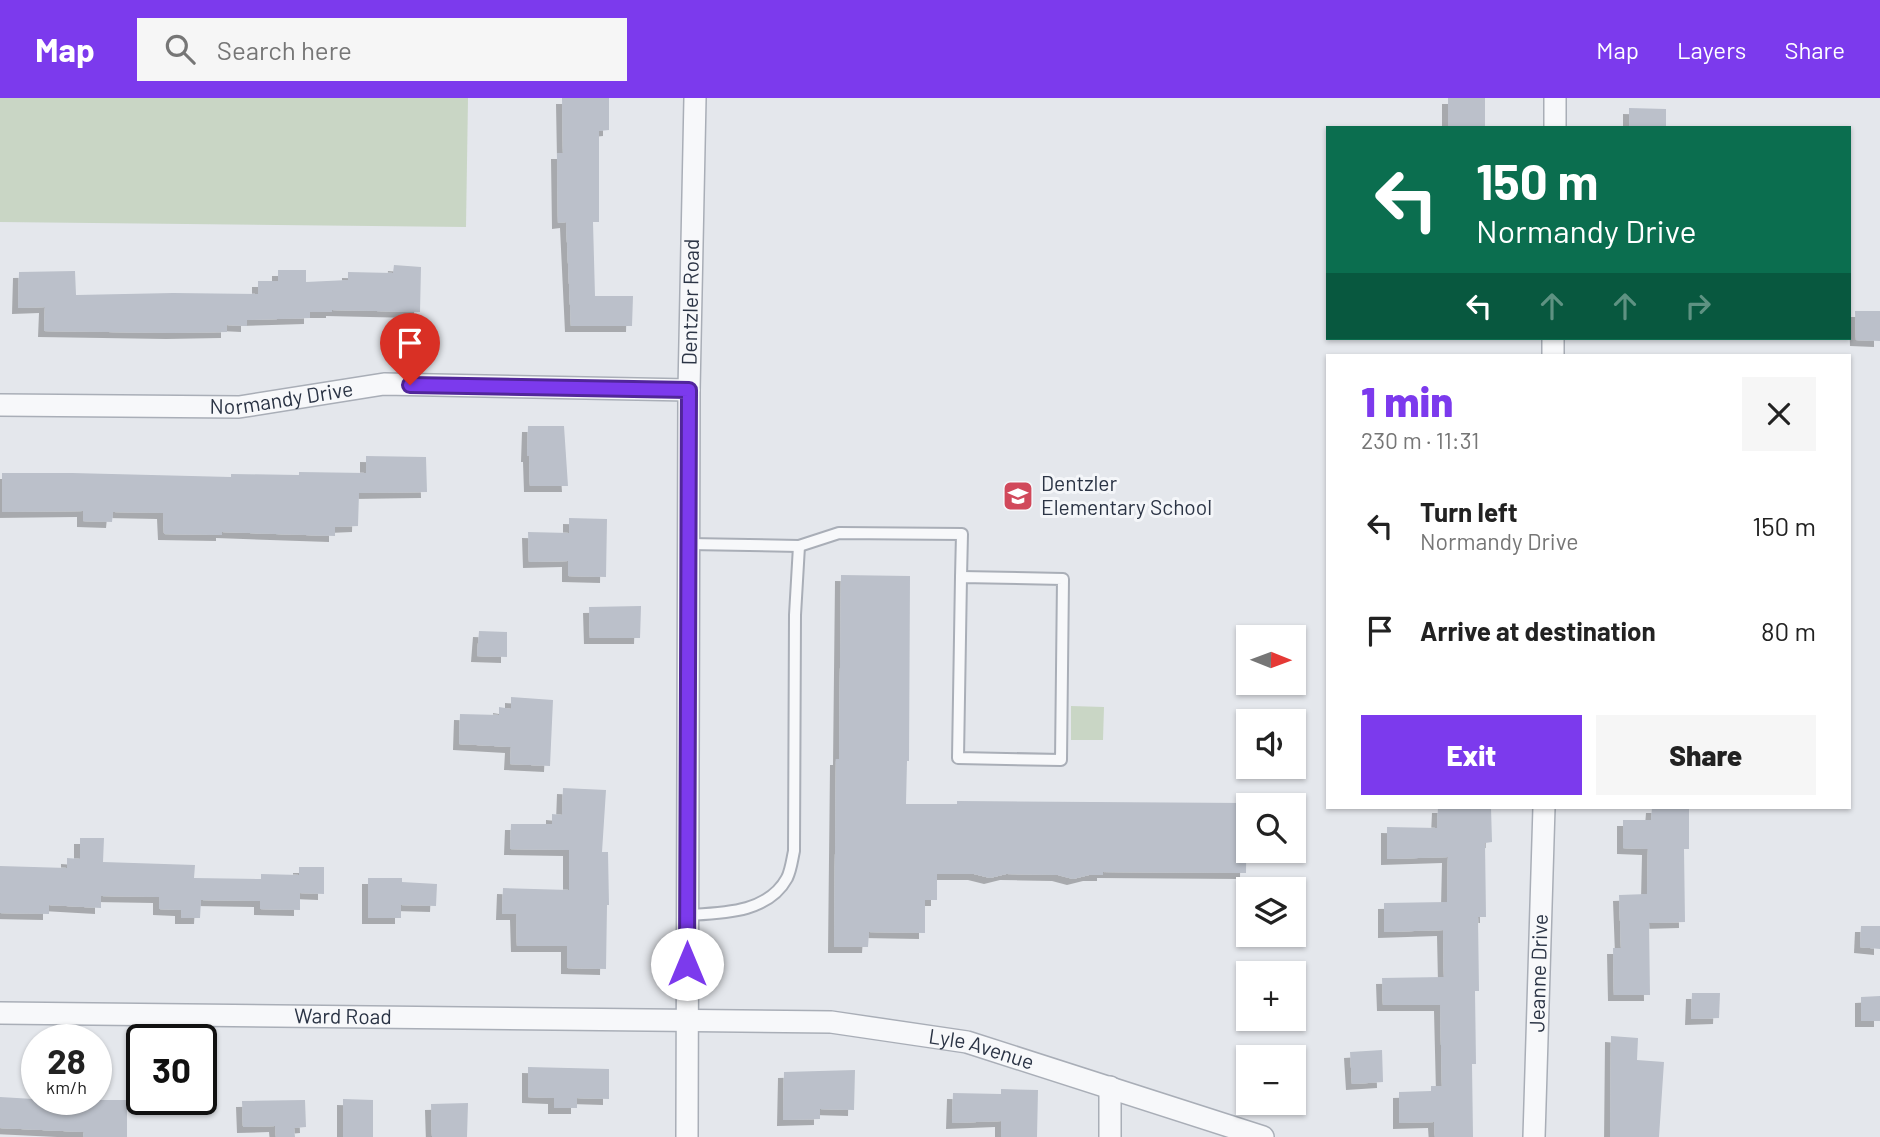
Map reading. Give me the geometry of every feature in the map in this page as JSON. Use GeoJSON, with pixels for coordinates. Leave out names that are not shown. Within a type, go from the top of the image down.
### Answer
{"type":"FeatureCollection","features":[{"type":"Feature","properties":{"kind":"street","name":"Dentzler Road"},"geometry":{"type":"LineString","coordinates":[[687,1137],[689,390],[695,98]]}},
{"type":"Feature","properties":{"kind":"street"},"geometry":{"type":"LineString","coordinates":[[1555,98],[1555,126]]}},
{"type":"Feature","properties":{"kind":"street","name":"Normandy Drive"},"geometry":{"type":"LineString","coordinates":[[0,405],[239,407],[384,384],[689,390]]}},
{"type":"Feature","properties":{"kind":"street","name":"Jeanne Drive"},"geometry":{"type":"LineString","coordinates":[[1534,1137],[1544,809]]}},
{"type":"Feature","properties":{"kind":"street","name":"Ward Road"},"geometry":{"type":"LineString","coordinates":[[0,1013],[687,1020]]}},
{"type":"Feature","properties":{"kind":"street","name":"Lyle Avenue"},"geometry":{"type":"LineString","coordinates":[[687,1020],[831,1022],[967,1042],[1263,1137]]}},
{"type":"Feature","properties":{"kind":"street"},"geometry":{"type":"LineString","coordinates":[[1110,1087],[1110,1137]]}},
{"type":"Feature","properties":{"kind":"lane"},"geometry":{"type":"LineString","coordinates":[[689,544],[799,546],[839,533],[962,534],[961,577],[958,758],[1061,760],[1063,579],[961,577]]}},
{"type":"Feature","properties":{"kind":"lane"},"geometry":{"type":"LineString","coordinates":[[687,915],[724,913],[749,907],[772,898],[788,877],[794,851],[795,615],[799,546]]}},
{"type":"Feature","properties":{"kind":"green space"},"geometry":{"type":"Polygon","coordinates":[[[0,98],[468,98],[466,227],[0,222],[0,98]]]}},
{"type":"Feature","properties":{"kind":"green space"},"geometry":{"type":"Polygon","coordinates":[[[1071,706],[1104,707],[1103,740],[1071,740],[1071,706]]]}},
{"type":"Feature","properties":{"kind":"building"},"geometry":{"type":"Polygon","coordinates":[[[562,98],[609,98],[609,130],[599,131],[599,222],[593,222],[595,296],[633,296],[632,326],[571,326],[566,222],[558,223],[557,153],[563,153],[562,98]]]}},
{"type":"Feature","properties":{"kind":"building"},"geometry":{"type":"Polygon","coordinates":[[[1448,98],[1485,98],[1485,126],[1448,126],[1448,98]]]}},
{"type":"Feature","properties":{"kind":"building"},"geometry":{"type":"Polygon","coordinates":[[[1629,108],[1666,109],[1666,126],[1629,126],[1629,108]]]}},
{"type":"Feature","properties":{"kind":"building"},"geometry":{"type":"Polygon","coordinates":[[[394,265],[421,267],[420,312],[332,310],[310,312],[310,318],[247,320],[247,326],[227,325],[227,332],[172,333],[44,331],[45,307],[18,308],[19,272],[75,271],[76,295],[258,294],[258,281],[278,281],[278,270],[306,270],[306,282],[348,280],[348,272],[393,273],[394,265]]]}},
{"type":"Feature","properties":{"kind":"building"},"geometry":{"type":"Polygon","coordinates":[[[1855,311],[1880,311],[1880,341],[1856,340],[1855,311]]]}},
{"type":"Feature","properties":{"kind":"building"},"geometry":{"type":"Polygon","coordinates":[[[528,426],[564,426],[568,486],[530,486],[528,426]]]}},
{"type":"Feature","properties":{"kind":"building"},"geometry":{"type":"Polygon","coordinates":[[[366,456],[426,457],[427,492],[359,493],[358,526],[335,527],[335,536],[222,532],[222,535],[164,534],[163,513],[113,512],[112,522],[83,521],[83,511],[2,512],[2,473],[231,477],[231,474],[366,473],[366,456]]]}},
{"type":"Feature","properties":{"kind":"building"},"geometry":{"type":"Polygon","coordinates":[[[569,518],[607,519],[606,577],[568,576],[568,561],[529,562],[528,532],[569,533],[569,518]]]}},
{"type":"Feature","properties":{"kind":"building"},"geometry":{"type":"Polygon","coordinates":[[[841,575],[910,576],[909,761],[906,804],[957,804],[957,801],[1236,803],[1236,863],[1246,863],[1246,873],[1103,872],[1103,875],[1073,879],[1058,875],[1006,874],[990,878],[974,874],[937,874],[937,900],[925,900],[925,933],[869,932],[868,947],[834,947],[836,759],[839,759],[841,575]]]}},
{"type":"Feature","properties":{"kind":"building"},"geometry":{"type":"Polygon","coordinates":[[[641,606],[640,638],[590,638],[589,607],[641,606]]]}},
{"type":"Feature","properties":{"kind":"building"},"geometry":{"type":"Polygon","coordinates":[[[479,631],[507,632],[507,657],[477,656],[479,631]]]}},
{"type":"Feature","properties":{"kind":"building"},"geometry":{"type":"Polygon","coordinates":[[[511,697],[553,700],[550,766],[510,764],[511,747],[459,744],[460,714],[499,715],[499,707],[511,709],[511,697]]]}},
{"type":"Feature","properties":{"kind":"building"},"geometry":{"type":"Polygon","coordinates":[[[563,788],[606,790],[602,852],[608,852],[606,969],[567,968],[567,946],[517,946],[516,914],[502,914],[503,888],[569,890],[569,850],[510,849],[511,824],[552,824],[552,814],[562,815],[563,788]]]}},
{"type":"Feature","properties":{"kind":"building"},"geometry":{"type":"Polygon","coordinates":[[[1438,809],[1491,809],[1492,842],[1485,843],[1486,917],[1478,917],[1479,991],[1475,991],[1476,1064],[1472,1064],[1473,1137],[1435,1137],[1434,1122],[1399,1123],[1399,1092],[1431,1091],[1431,1086],[1442,1086],[1440,1005],[1383,1005],[1382,978],[1444,977],[1443,930],[1384,932],[1384,903],[1447,902],[1448,857],[1387,859],[1387,827],[1437,828],[1438,809]]]}},
{"type":"Feature","properties":{"kind":"building"},"geometry":{"type":"Polygon","coordinates":[[[1652,809],[1689,809],[1689,849],[1684,849],[1685,922],[1649,923],[1650,995],[1614,995],[1613,948],[1621,948],[1619,895],[1647,894],[1648,849],[1623,848],[1623,820],[1651,820],[1652,809]]]}},
{"type":"Feature","properties":{"kind":"building"},"geometry":{"type":"Polygon","coordinates":[[[80,838],[104,838],[103,862],[195,865],[194,878],[261,879],[261,874],[299,875],[299,867],[324,867],[324,894],[300,893],[300,910],[260,909],[260,901],[201,900],[200,918],[181,918],[181,910],[159,909],[159,897],[101,896],[101,908],[49,905],[49,914],[0,913],[0,866],[67,868],[67,858],[80,859],[80,838]]]}},
{"type":"Feature","properties":{"kind":"building"},"geometry":{"type":"Polygon","coordinates":[[[368,878],[402,878],[402,882],[437,884],[436,906],[401,905],[401,918],[368,918],[368,878]]]}},
{"type":"Feature","properties":{"kind":"building"},"geometry":{"type":"Polygon","coordinates":[[[1861,926],[1880,926],[1880,949],[1860,947],[1861,926]]]}},
{"type":"Feature","properties":{"kind":"building"},"geometry":{"type":"Polygon","coordinates":[[[1692,993],[1720,993],[1719,1018],[1691,1019],[1692,993]]]}},
{"type":"Feature","properties":{"kind":"building"},"geometry":{"type":"Polygon","coordinates":[[[1880,996],[1880,1021],[1861,1021],[1861,997],[1880,996]]]}},
{"type":"Feature","properties":{"kind":"building"},"geometry":{"type":"Polygon","coordinates":[[[1611,1036],[1638,1038],[1637,1060],[1664,1062],[1659,1137],[1610,1137],[1611,1036]]]}},
{"type":"Feature","properties":{"kind":"building"},"geometry":{"type":"Polygon","coordinates":[[[1382,1050],[1383,1082],[1352,1084],[1350,1052],[1382,1050]]]}},
{"type":"Feature","properties":{"kind":"building"},"geometry":{"type":"Polygon","coordinates":[[[528,1067],[609,1069],[609,1099],[577,1098],[577,1108],[554,1108],[554,1098],[528,1097],[528,1067]]]}},
{"type":"Feature","properties":{"kind":"building"},"geometry":{"type":"Polygon","coordinates":[[[855,1070],[854,1110],[820,1109],[820,1119],[783,1120],[784,1072],[855,1070]]]}},
{"type":"Feature","properties":{"kind":"building"},"geometry":{"type":"Polygon","coordinates":[[[1001,1089],[1038,1090],[1037,1137],[1001,1137],[1001,1121],[952,1123],[953,1093],[1001,1094],[1001,1089]]]}},
{"type":"Feature","properties":{"kind":"building"},"geometry":{"type":"Polygon","coordinates":[[[0,1097],[21,1098],[21,1115],[112,1115],[112,1100],[126,1100],[127,1137],[83,1137],[84,1132],[0,1128],[0,1097]]]}},
{"type":"Feature","properties":{"kind":"building"},"geometry":{"type":"Polygon","coordinates":[[[343,1099],[373,1100],[373,1137],[343,1137],[343,1099]]]}},
{"type":"Feature","properties":{"kind":"building"},"geometry":{"type":"Polygon","coordinates":[[[305,1100],[306,1127],[294,1128],[295,1137],[276,1137],[275,1126],[243,1127],[242,1101],[305,1100]]]}},
{"type":"Feature","properties":{"kind":"building"},"geometry":{"type":"Polygon","coordinates":[[[468,1103],[467,1137],[432,1137],[431,1104],[468,1103]]]}},
{"type":"Feature","properties":{"kind":"place","name":"Dentzler Elementary School"},"geometry":{"type":"Point","coordinates":[1018,496]}},
{"type":"Feature","properties":{"kind":"route"},"geometry":{"type":"LineString","coordinates":[[410,385],[689,390],[687,964]]}}]}
